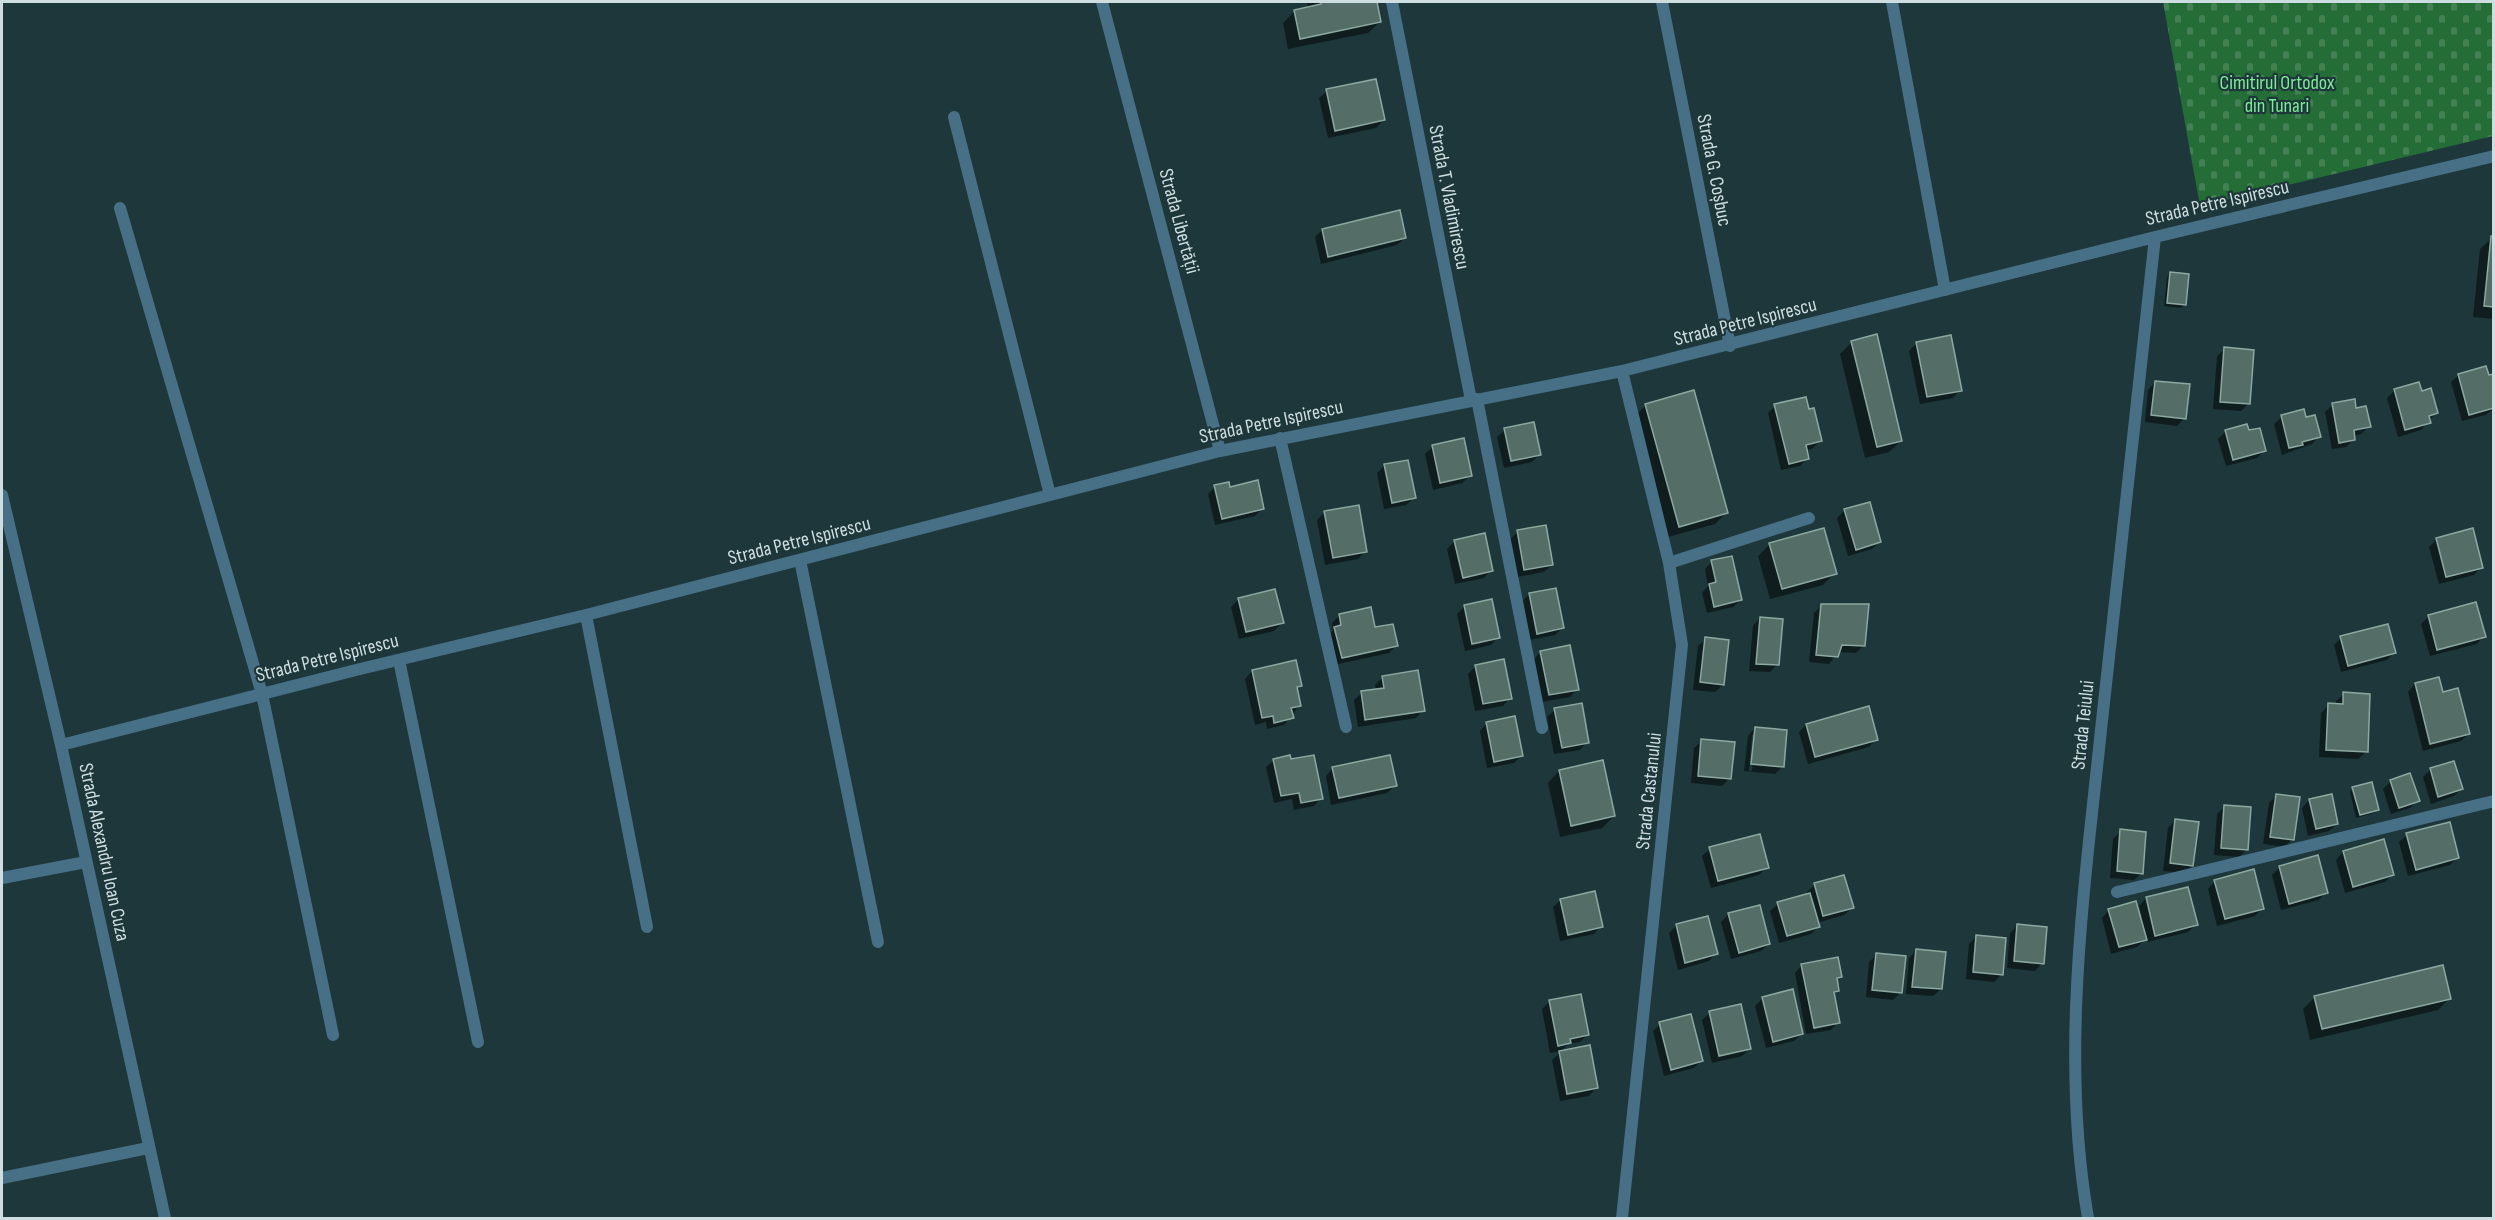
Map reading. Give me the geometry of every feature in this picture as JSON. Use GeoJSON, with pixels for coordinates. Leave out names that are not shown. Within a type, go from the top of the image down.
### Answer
{"type":"FeatureCollection","features":[{"type":"Feature","properties":{"kind":"street","name":"Strada Libertății"},"geometry":{"type":"LineString","coordinates":[[1101,2],[1220,451]]}},
{"type":"Feature","properties":{"kind":"street","name":"Strada T. Vladimirescu"},"geometry":{"type":"LineString","coordinates":[[1392,2],[1542,728]]}},
{"type":"Feature","properties":{"kind":"street","name":"Strada G. Coșbuc"},"geometry":{"type":"LineString","coordinates":[[1662,2],[1730,346]]}},
{"type":"Feature","properties":{"kind":"street"},"geometry":{"type":"LineString","coordinates":[[1892,2],[1945,290]]}},
{"type":"Feature","properties":{"kind":"street"},"geometry":{"type":"LineString","coordinates":[[954,117],[1050,495]]}},
{"type":"Feature","properties":{"kind":"street","name":"Strada Petre Ispirescu"},"geometry":{"type":"LineString","coordinates":[[61,746],[586,615],[1220,451],[1474,399],[1622,372],[2155,237],[2493,156]]}},
{"type":"Feature","properties":{"kind":"street"},"geometry":{"type":"LineString","coordinates":[[120,208],[262,694],[333,1035]]}},
{"type":"Feature","properties":{"kind":"street","name":"Strada Teiului"},"geometry":{"type":"LineString","coordinates":[[2088,1218],[2081,1179],[2076,1080],[2080,924],[2155,237]]}},
{"type":"Feature","properties":{"kind":"street","name":"Strada Castanului"},"geometry":{"type":"LineString","coordinates":[[1622,372],[1669,563],[1682,645],[1622,1218]]}},
{"type":"Feature","properties":{"kind":"street"},"geometry":{"type":"LineString","coordinates":[[1280,438],[1347,727]]}},
{"type":"Feature","properties":{"kind":"street","name":"Strada Alexandru Ioan Cuza"},"geometry":{"type":"LineString","coordinates":[[2,495],[61,746],[165,1218]]}},
{"type":"Feature","properties":{"kind":"street"},"geometry":{"type":"LineString","coordinates":[[1669,563],[1809,518]]}},
{"type":"Feature","properties":{"kind":"street"},"geometry":{"type":"LineString","coordinates":[[800,560],[878,942]]}},
{"type":"Feature","properties":{"kind":"street"},"geometry":{"type":"LineString","coordinates":[[586,615],[647,927]]}},
{"type":"Feature","properties":{"kind":"street"},"geometry":{"type":"LineString","coordinates":[[399,660],[478,1042]]}},
{"type":"Feature","properties":{"kind":"street"},"geometry":{"type":"LineString","coordinates":[[2117,892],[2493,801]]}},
{"type":"Feature","properties":{"kind":"street"},"geometry":{"type":"LineString","coordinates":[[2,878],[86,862]]}},
{"type":"Feature","properties":{"kind":"street"},"geometry":{"type":"LineString","coordinates":[[2,1178],[148,1148]]}},
{"type":"Feature","properties":{"kind":"green space","name":"Cimitirul Ortodox din Tunari"},"geometry":{"type":"Polygon","coordinates":[[[2163,2],[2493,2],[2493,136],[2200,206],[2163,2]]]}},
{"type":"Feature","properties":{"kind":"building"},"geometry":{"type":"Polygon","coordinates":[[[1321,2],[1377,2],[1381,22],[1300,39],[1294,10],[1321,4],[1321,2]]]}},
{"type":"Feature","properties":{"kind":"building"},"geometry":{"type":"Polygon","coordinates":[[[1376,79],[1385,120],[1335,131],[1326,89],[1376,79]]]}},
{"type":"Feature","properties":{"kind":"building"},"geometry":{"type":"Polygon","coordinates":[[[1400,210],[1406,238],[1328,257],[1322,229],[1400,210]]]}},
{"type":"Feature","properties":{"kind":"building"},"geometry":{"type":"Polygon","coordinates":[[[2491,236],[2494,236],[2494,307],[2484,306],[2491,236]]]}},
{"type":"Feature","properties":{"kind":"building"},"geometry":{"type":"Polygon","coordinates":[[[2170,272],[2189,274],[2186,305],[2167,303],[2170,272]]]}},
{"type":"Feature","properties":{"kind":"building"},"geometry":{"type":"Polygon","coordinates":[[[1877,334],[1902,441],[1877,447],[1851,341],[1877,334]]]}},
{"type":"Feature","properties":{"kind":"building"},"geometry":{"type":"Polygon","coordinates":[[[1951,335],[1962,391],[1927,397],[1916,342],[1951,335]]]}},
{"type":"Feature","properties":{"kind":"building"},"geometry":{"type":"Polygon","coordinates":[[[2224,347],[2254,350],[2250,404],[2220,402],[2224,347]]]}},
{"type":"Feature","properties":{"kind":"building"},"geometry":{"type":"Polygon","coordinates":[[[2486,366],[2489,375],[2494,374],[2494,408],[2469,415],[2458,374],[2486,366]]]}},
{"type":"Feature","properties":{"kind":"building"},"geometry":{"type":"Polygon","coordinates":[[[2155,381],[2190,384],[2186,419],[2151,415],[2155,381]]]}},
{"type":"Feature","properties":{"kind":"building"},"geometry":{"type":"Polygon","coordinates":[[[2419,382],[2422,391],[2431,388],[2438,413],[2429,416],[2431,423],[2405,430],[2394,389],[2419,382]]]}},
{"type":"Feature","properties":{"kind":"building"},"geometry":{"type":"Polygon","coordinates":[[[1694,390],[1728,513],[1679,527],[1645,404],[1694,390]]]}},
{"type":"Feature","properties":{"kind":"building"},"geometry":{"type":"Polygon","coordinates":[[[1806,397],[1809,409],[1814,408],[1822,441],[1806,445],[1809,459],[1789,464],[1774,404],[1806,397]]]}},
{"type":"Feature","properties":{"kind":"building"},"geometry":{"type":"Polygon","coordinates":[[[2355,399],[2356,408],[2366,406],[2371,427],[2354,430],[2355,440],[2339,443],[2332,403],[2355,399]]]}},
{"type":"Feature","properties":{"kind":"building"},"geometry":{"type":"Polygon","coordinates":[[[2304,409],[2306,417],[2315,415],[2321,437],[2289,448],[2281,415],[2304,409]]]}},
{"type":"Feature","properties":{"kind":"building"},"geometry":{"type":"Polygon","coordinates":[[[1534,422],[1541,455],[1511,461],[1504,428],[1534,422]]]}},
{"type":"Feature","properties":{"kind":"building"},"geometry":{"type":"Polygon","coordinates":[[[2247,424],[2249,430],[2260,428],[2266,451],[2233,460],[2225,430],[2247,424]]]}},
{"type":"Feature","properties":{"kind":"building"},"geometry":{"type":"Polygon","coordinates":[[[1464,438],[1472,476],[1440,483],[1432,445],[1464,438]]]}},
{"type":"Feature","properties":{"kind":"building"},"geometry":{"type":"Polygon","coordinates":[[[1408,460],[1416,498],[1392,503],[1384,464],[1408,460]]]}},
{"type":"Feature","properties":{"kind":"building"},"geometry":{"type":"Polygon","coordinates":[[[1258,480],[1264,509],[1222,519],[1214,485],[1229,482],[1230,487],[1258,480]]]}},
{"type":"Feature","properties":{"kind":"building"},"geometry":{"type":"Polygon","coordinates":[[[1870,502],[1881,542],[1856,550],[1844,509],[1870,502]]]}},
{"type":"Feature","properties":{"kind":"building"},"geometry":{"type":"Polygon","coordinates":[[[1359,505],[1367,552],[1333,558],[1324,511],[1359,505]]]}},
{"type":"Feature","properties":{"kind":"building"},"geometry":{"type":"Polygon","coordinates":[[[1546,525],[1553,565],[1524,570],[1517,530],[1546,525]]]}},
{"type":"Feature","properties":{"kind":"building"},"geometry":{"type":"Polygon","coordinates":[[[1824,528],[1837,574],[1782,589],[1769,543],[1824,528]]]}},
{"type":"Feature","properties":{"kind":"building"},"geometry":{"type":"Polygon","coordinates":[[[2473,528],[2483,568],[2446,577],[2436,538],[2473,528]]]}},
{"type":"Feature","properties":{"kind":"building"},"geometry":{"type":"Polygon","coordinates":[[[1485,533],[1493,571],[1463,578],[1454,540],[1485,533]]]}},
{"type":"Feature","properties":{"kind":"building"},"geometry":{"type":"Polygon","coordinates":[[[1732,556],[1742,600],[1714,607],[1709,584],[1716,582],[1711,560],[1732,556]]]}},
{"type":"Feature","properties":{"kind":"building"},"geometry":{"type":"Polygon","coordinates":[[[1556,588],[1564,628],[1537,634],[1529,593],[1556,588]]]}},
{"type":"Feature","properties":{"kind":"building"},"geometry":{"type":"Polygon","coordinates":[[[1275,589],[1284,623],[1246,632],[1238,598],[1275,589]]]}},
{"type":"Feature","properties":{"kind":"building"},"geometry":{"type":"Polygon","coordinates":[[[1492,599],[1500,638],[1472,644],[1464,605],[1492,599]]]}},
{"type":"Feature","properties":{"kind":"building"},"geometry":{"type":"Polygon","coordinates":[[[2476,602],[2486,637],[2437,650],[2428,615],[2476,602]]]}},
{"type":"Feature","properties":{"kind":"building"},"geometry":{"type":"Polygon","coordinates":[[[1821,604],[1869,604],[1865,646],[1842,645],[1838,657],[1816,655],[1821,604]]]}},
{"type":"Feature","properties":{"kind":"building"},"geometry":{"type":"Polygon","coordinates":[[[1371,607],[1375,627],[1393,624],[1398,646],[1342,658],[1334,627],[1341,625],[1339,614],[1371,607]]]}},
{"type":"Feature","properties":{"kind":"building"},"geometry":{"type":"Polygon","coordinates":[[[1760,617],[1783,619],[1779,665],[1756,664],[1760,617]]]}},
{"type":"Feature","properties":{"kind":"building"},"geometry":{"type":"Polygon","coordinates":[[[2388,624],[2396,653],[2348,666],[2340,636],[2388,624]]]}},
{"type":"Feature","properties":{"kind":"building"},"geometry":{"type":"Polygon","coordinates":[[[1705,637],[1729,640],[1724,685],[1700,682],[1705,637]]]}},
{"type":"Feature","properties":{"kind":"building"},"geometry":{"type":"Polygon","coordinates":[[[1570,645],[1579,690],[1549,695],[1540,651],[1570,645]]]}},
{"type":"Feature","properties":{"kind":"building"},"geometry":{"type":"Polygon","coordinates":[[[1504,659],[1512,699],[1483,704],[1475,665],[1504,659]]]}},
{"type":"Feature","properties":{"kind":"building"},"geometry":{"type":"Polygon","coordinates":[[[1296,660],[1302,686],[1297,687],[1301,706],[1291,708],[1294,718],[1274,723],[1273,716],[1262,718],[1252,670],[1296,660]]]}},
{"type":"Feature","properties":{"kind":"building"},"geometry":{"type":"Polygon","coordinates":[[[1418,670],[1425,711],[1365,720],[1361,691],[1384,688],[1382,676],[1418,670]]]}},
{"type":"Feature","properties":{"kind":"building"},"geometry":{"type":"Polygon","coordinates":[[[2439,677],[2443,692],[2458,688],[2470,734],[2430,744],[2415,683],[2439,677]]]}},
{"type":"Feature","properties":{"kind":"building"},"geometry":{"type":"Polygon","coordinates":[[[2343,692],[2370,694],[2368,752],[2326,750],[2328,703],[2343,704],[2343,692]]]}},
{"type":"Feature","properties":{"kind":"building"},"geometry":{"type":"Polygon","coordinates":[[[1582,703],[1589,743],[1562,748],[1554,708],[1582,703]]]}},
{"type":"Feature","properties":{"kind":"building"},"geometry":{"type":"Polygon","coordinates":[[[1869,706],[1878,740],[1815,757],[1806,724],[1869,706]]]}},
{"type":"Feature","properties":{"kind":"building"},"geometry":{"type":"Polygon","coordinates":[[[1515,716],[1523,756],[1494,762],[1486,722],[1515,716]]]}},
{"type":"Feature","properties":{"kind":"building"},"geometry":{"type":"Polygon","coordinates":[[[1755,727],[1787,730],[1784,767],[1751,764],[1755,727]]]}},
{"type":"Feature","properties":{"kind":"building"},"geometry":{"type":"Polygon","coordinates":[[[1701,739],[1735,742],[1731,779],[1698,776],[1701,739]]]}},
{"type":"Feature","properties":{"kind":"building"},"geometry":{"type":"Polygon","coordinates":[[[1290,755],[1291,759],[1314,755],[1323,799],[1301,803],[1299,793],[1281,796],[1273,759],[1290,755]]]}},
{"type":"Feature","properties":{"kind":"building"},"geometry":{"type":"Polygon","coordinates":[[[1390,755],[1397,786],[1339,798],[1332,767],[1390,755]]]}},
{"type":"Feature","properties":{"kind":"building"},"geometry":{"type":"Polygon","coordinates":[[[1603,760],[1615,816],[1571,826],[1559,770],[1603,760]]]}},
{"type":"Feature","properties":{"kind":"building"},"geometry":{"type":"Polygon","coordinates":[[[2454,761],[2463,789],[2438,797],[2430,768],[2454,761]]]}},
{"type":"Feature","properties":{"kind":"building"},"geometry":{"type":"Polygon","coordinates":[[[2410,773],[2420,801],[2399,808],[2390,780],[2410,773]]]}},
{"type":"Feature","properties":{"kind":"building"},"geometry":{"type":"Polygon","coordinates":[[[2372,782],[2379,810],[2360,815],[2352,787],[2372,782]]]}},
{"type":"Feature","properties":{"kind":"building"},"geometry":{"type":"Polygon","coordinates":[[[2276,794],[2300,797],[2294,840],[2270,837],[2276,794]]]}},
{"type":"Feature","properties":{"kind":"building"},"geometry":{"type":"Polygon","coordinates":[[[2332,794],[2338,824],[2316,829],[2309,799],[2332,794]]]}},
{"type":"Feature","properties":{"kind":"building"},"geometry":{"type":"Polygon","coordinates":[[[2224,805],[2251,807],[2248,850],[2221,848],[2224,805]]]}},
{"type":"Feature","properties":{"kind":"building"},"geometry":{"type":"Polygon","coordinates":[[[2175,819],[2199,822],[2193,866],[2170,863],[2175,819]]]}},
{"type":"Feature","properties":{"kind":"building"},"geometry":{"type":"Polygon","coordinates":[[[2450,822],[2459,858],[2416,870],[2406,833],[2450,822]]]}},
{"type":"Feature","properties":{"kind":"building"},"geometry":{"type":"Polygon","coordinates":[[[2120,829],[2146,832],[2143,874],[2117,871],[2120,829]]]}},
{"type":"Feature","properties":{"kind":"building"},"geometry":{"type":"Polygon","coordinates":[[[1760,834],[1769,868],[1718,881],[1709,847],[1760,834]]]}},
{"type":"Feature","properties":{"kind":"building"},"geometry":{"type":"Polygon","coordinates":[[[2384,839],[2394,875],[2353,887],[2343,851],[2384,839]]]}},
{"type":"Feature","properties":{"kind":"building"},"geometry":{"type":"Polygon","coordinates":[[[2318,855],[2328,893],[2289,904],[2279,866],[2318,855]]]}},
{"type":"Feature","properties":{"kind":"building"},"geometry":{"type":"Polygon","coordinates":[[[2254,869],[2264,909],[2225,919],[2214,880],[2254,869]]]}},
{"type":"Feature","properties":{"kind":"building"},"geometry":{"type":"Polygon","coordinates":[[[1844,875],[1854,908],[1823,916],[1814,883],[1844,875]]]}},
{"type":"Feature","properties":{"kind":"building"},"geometry":{"type":"Polygon","coordinates":[[[2188,887],[2198,925],[2155,936],[2146,897],[2188,887]]]}},
{"type":"Feature","properties":{"kind":"building"},"geometry":{"type":"Polygon","coordinates":[[[1595,891],[1603,927],[1568,935],[1560,899],[1595,891]]]}},
{"type":"Feature","properties":{"kind":"building"},"geometry":{"type":"Polygon","coordinates":[[[1810,893],[1820,927],[1787,936],[1777,902],[1810,893]]]}},
{"type":"Feature","properties":{"kind":"building"},"geometry":{"type":"Polygon","coordinates":[[[2136,901],[2147,940],[2119,947],[2108,909],[2136,901]]]}},
{"type":"Feature","properties":{"kind":"building"},"geometry":{"type":"Polygon","coordinates":[[[1760,905],[1770,944],[1739,953],[1728,913],[1760,905]]]}},
{"type":"Feature","properties":{"kind":"building"},"geometry":{"type":"Polygon","coordinates":[[[1708,916],[1718,954],[1685,963],[1676,924],[1708,916]]]}},
{"type":"Feature","properties":{"kind":"building"},"geometry":{"type":"Polygon","coordinates":[[[2017,924],[2047,927],[2044,964],[2014,961],[2017,924]]]}},
{"type":"Feature","properties":{"kind":"building"},"geometry":{"type":"Polygon","coordinates":[[[1976,935],[2006,938],[2003,975],[1973,972],[1976,935]]]}},
{"type":"Feature","properties":{"kind":"building"},"geometry":{"type":"Polygon","coordinates":[[[1916,949],[1946,952],[1942,989],[1912,987],[1916,949]]]}},
{"type":"Feature","properties":{"kind":"building"},"geometry":{"type":"Polygon","coordinates":[[[1876,953],[1906,956],[1902,993],[1872,990],[1876,953]]]}},
{"type":"Feature","properties":{"kind":"building"},"geometry":{"type":"Polygon","coordinates":[[[1838,957],[1842,977],[1837,978],[1839,991],[1834,992],[1840,1023],[1814,1028],[1801,964],[1838,957]]]}},
{"type":"Feature","properties":{"kind":"building"},"geometry":{"type":"Polygon","coordinates":[[[2443,965],[2451,999],[2322,1029],[2314,996],[2443,965]]]}},
{"type":"Feature","properties":{"kind":"building"},"geometry":{"type":"Polygon","coordinates":[[[1793,989],[1803,1034],[1773,1042],[1762,997],[1793,989]]]}},
{"type":"Feature","properties":{"kind":"building"},"geometry":{"type":"Polygon","coordinates":[[[1581,994],[1589,1035],[1570,1039],[1571,1043],[1558,1046],[1549,1000],[1581,994]]]}},
{"type":"Feature","properties":{"kind":"building"},"geometry":{"type":"Polygon","coordinates":[[[1741,1004],[1751,1049],[1719,1056],[1709,1011],[1741,1004]]]}},
{"type":"Feature","properties":{"kind":"building"},"geometry":{"type":"Polygon","coordinates":[[[1691,1014],[1703,1061],[1671,1070],[1659,1022],[1691,1014]]]}},
{"type":"Feature","properties":{"kind":"building"},"geometry":{"type":"Polygon","coordinates":[[[1590,1045],[1598,1088],[1567,1094],[1559,1051],[1590,1045]]]}}]}
